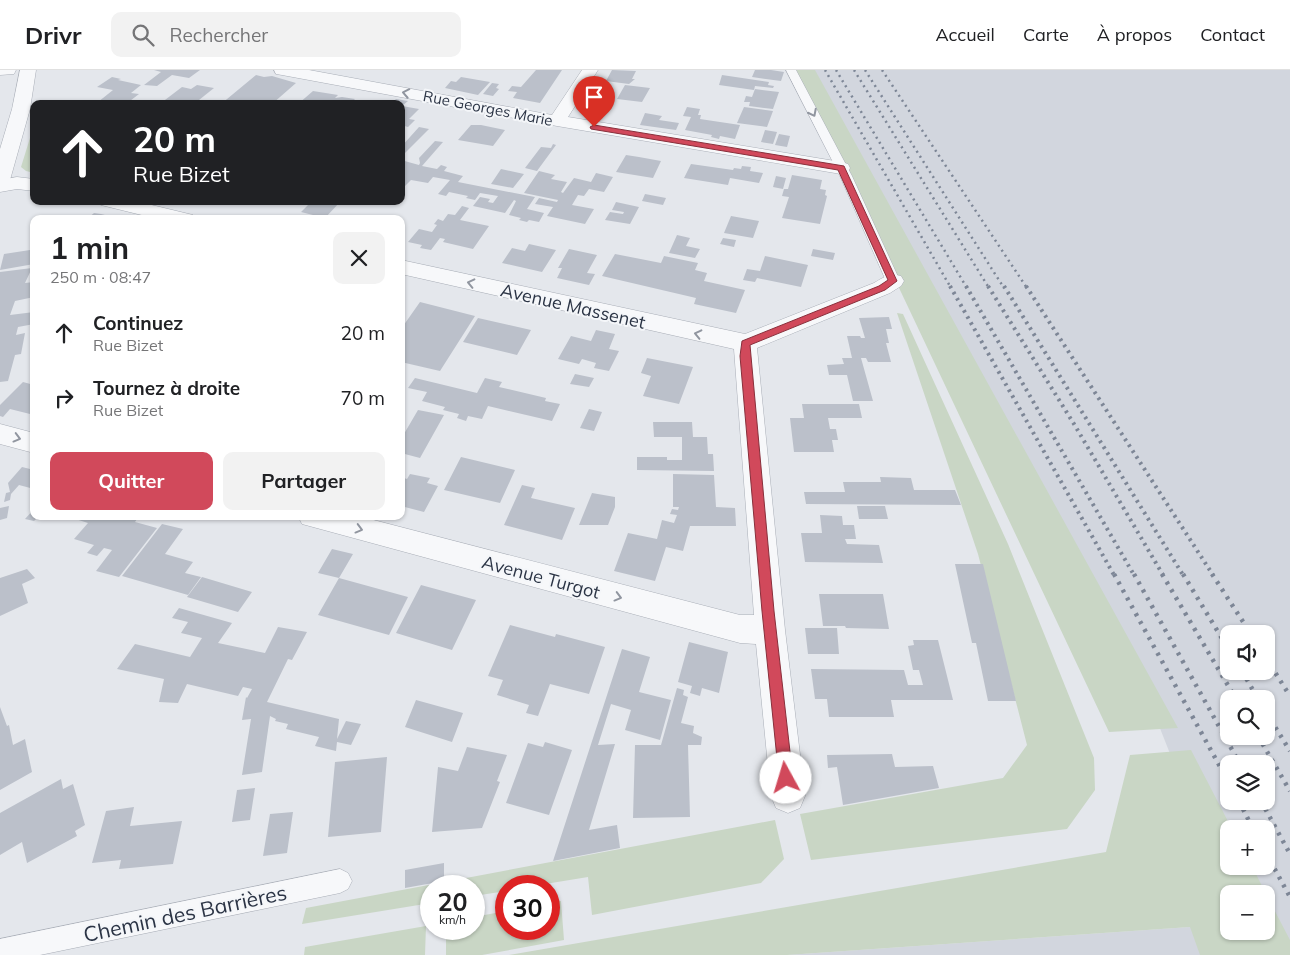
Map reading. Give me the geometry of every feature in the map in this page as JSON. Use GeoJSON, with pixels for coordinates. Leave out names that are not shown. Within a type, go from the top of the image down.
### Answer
{"type":"FeatureCollection","features":[{"type":"Feature","properties":{"kind":"street"},"geometry":{"type":"LineString","coordinates":[[0,70],[8,70]]}},
{"type":"Feature","properties":{"kind":"street"},"geometry":{"type":"LineString","coordinates":[[0,180],[22,109],[28,70]]}},
{"type":"Feature","properties":{"kind":"street","name":"Rue Georges Marie"},"geometry":{"type":"LineString","coordinates":[[282,70],[333,74],[557,121],[842,168]]}},
{"type":"Feature","properties":{"kind":"street"},"geometry":{"type":"LineString","coordinates":[[557,121],[590,70]]}},
{"type":"Feature","properties":{"kind":"street"},"geometry":{"type":"LineString","coordinates":[[0,186],[17,183],[30,185]]}},
{"type":"Feature","properties":{"kind":"street"},"geometry":{"type":"LineString","coordinates":[[125,205],[169,215]]}},
{"type":"Feature","properties":{"kind":"street","name":"Avenue Massenet"},"geometry":{"type":"LineString","coordinates":[[405,268],[746,343]]}},
{"type":"Feature","properties":{"kind":"street"},"geometry":{"type":"LineString","coordinates":[[788,796],[770,630],[745,356],[746,343],[882,288],[893,281]]}},
{"type":"Feature","properties":{"kind":"street"},"geometry":{"type":"LineString","coordinates":[[0,434],[30,442]]}},
{"type":"Feature","properties":{"kind":"street","name":"Avenue Turgot"},"geometry":{"type":"LineString","coordinates":[[327,520],[740,629],[770,630]]}},
{"type":"Feature","properties":{"kind":"lane"},"geometry":{"type":"LineString","coordinates":[[791,70],[842,168],[893,281]]}},
{"type":"Feature","properties":{"kind":"lane","name":"Chemin des Barrières"},"geometry":{"type":"LineString","coordinates":[[0,951],[340,881]]}},
{"type":"Feature","properties":{"kind":"shaded area"},"geometry":{"type":"Polygon","coordinates":[[[800,70],[1290,70],[1290,955],[787,955],[1190,927],[1220,930],[1220,940],[1275,940],[1275,885],[1222,885],[1150,703],[800,70]]]}},
{"type":"Feature","properties":{"kind":"green space"},"geometry":{"type":"Polygon","coordinates":[[[796,70],[815,70],[1178,728],[1109,732],[796,70]]]}},
{"type":"Feature","properties":{"kind":"green space"},"geometry":{"type":"Polygon","coordinates":[[[30,138],[30,172],[21,167],[30,138]]]}},
{"type":"Feature","properties":{"kind":"green space"},"geometry":{"type":"Polygon","coordinates":[[[897,313],[903,314],[1008,544],[1094,758],[1095,790],[1067,829],[811,860],[800,814],[1003,778],[1027,745],[978,554],[897,313]]]}},
{"type":"Feature","properties":{"kind":"green space"},"geometry":{"type":"Polygon","coordinates":[[[1191,750],[1220,806],[1220,810],[1222,810],[1227,820],[1220,820],[1220,875],[1257,875],[1262,885],[1220,885],[1220,940],[1275,940],[1275,911],[1290,940],[1290,955],[1200,955],[1190,927],[787,955],[509,955],[1106,852],[1130,755],[1191,750]]]}},
{"type":"Feature","properties":{"kind":"green space"},"geometry":{"type":"Polygon","coordinates":[[[775,820],[784,859],[761,883],[592,915],[588,877],[560,882],[560,875],[495,875],[495,893],[485,894],[485,875],[482,875],[775,820]]]}},
{"type":"Feature","properties":{"kind":"green space"},"geometry":{"type":"Polygon","coordinates":[[[420,887],[420,905],[302,924],[306,908],[420,887]]]}},
{"type":"Feature","properties":{"kind":"green space"},"geometry":{"type":"Polygon","coordinates":[[[560,901],[564,940],[482,955],[446,955],[446,940],[485,940],[485,915],[495,913],[495,940],[560,940],[560,901]]]}},
{"type":"Feature","properties":{"kind":"green space"},"geometry":{"type":"Polygon","coordinates":[[[420,927],[420,940],[426,940],[425,955],[304,955],[305,947],[420,927]]]}},
{"type":"Feature","properties":{"kind":"building"},"geometry":{"type":"Polygon","coordinates":[[[154,70],[200,70],[189,78],[172,75],[157,86],[144,85],[161,72],[154,70]]]}},
{"type":"Feature","properties":{"kind":"building"},"geometry":{"type":"Polygon","coordinates":[[[536,70],[562,70],[540,103],[513,98],[517,92],[508,91],[512,86],[521,87],[536,70]]]}},
{"type":"Feature","properties":{"kind":"building"},"geometry":{"type":"Polygon","coordinates":[[[612,70],[636,71],[632,79],[635,79],[629,84],[606,81],[612,70]]]}},
{"type":"Feature","properties":{"kind":"building"},"geometry":{"type":"Polygon","coordinates":[[[755,70],[784,72],[781,81],[752,77],[755,70]]]}},
{"type":"Feature","properties":{"kind":"building"},"geometry":{"type":"Polygon","coordinates":[[[256,75],[272,76],[296,83],[277,100],[226,100],[256,75]]]}},
{"type":"Feature","properties":{"kind":"building"},"geometry":{"type":"Polygon","coordinates":[[[722,75],[769,82],[768,85],[774,86],[773,88],[755,86],[754,90],[719,85],[722,75]]]}},
{"type":"Feature","properties":{"kind":"building"},"geometry":{"type":"Polygon","coordinates":[[[112,77],[141,85],[131,93],[139,94],[131,100],[100,100],[113,90],[97,87],[112,77]]]}},
{"type":"Feature","properties":{"kind":"building"},"geometry":{"type":"Polygon","coordinates":[[[461,77],[490,82],[478,95],[445,88],[451,81],[456,82],[461,77]]]}},
{"type":"Feature","properties":{"kind":"building"},"geometry":{"type":"Polygon","coordinates":[[[492,83],[499,84],[496,88],[499,89],[493,96],[483,94],[492,83]]]}},
{"type":"Feature","properties":{"kind":"building"},"geometry":{"type":"Polygon","coordinates":[[[197,85],[214,88],[199,100],[165,100],[182,87],[191,89],[197,85]]]}},
{"type":"Feature","properties":{"kind":"building"},"geometry":{"type":"Polygon","coordinates":[[[625,85],[650,88],[642,102],[617,99],[625,85]]]}},
{"type":"Feature","properties":{"kind":"building"},"geometry":{"type":"Polygon","coordinates":[[[755,89],[779,92],[773,109],[749,106],[750,102],[744,102],[746,96],[752,97],[755,89]]]}},
{"type":"Feature","properties":{"kind":"building"},"geometry":{"type":"Polygon","coordinates":[[[313,91],[338,95],[335,98],[355,99],[354,100],[303,100],[313,91]]]}},
{"type":"Feature","properties":{"kind":"building"},"geometry":{"type":"Polygon","coordinates":[[[591,99],[607,101],[604,107],[588,104],[591,99]]]}},
{"type":"Feature","properties":{"kind":"building"},"geometry":{"type":"Polygon","coordinates":[[[405,107],[419,109],[409,119],[415,120],[408,127],[405,126],[405,107]]]}},
{"type":"Feature","properties":{"kind":"building"},"geometry":{"type":"Polygon","coordinates":[[[687,107],[700,109],[698,115],[701,115],[700,119],[740,125],[735,139],[720,136],[719,139],[711,137],[712,135],[685,130],[691,117],[683,116],[687,107]]]}},
{"type":"Feature","properties":{"kind":"building"},"geometry":{"type":"Polygon","coordinates":[[[744,107],[773,111],[767,127],[737,123],[744,107]]]}},
{"type":"Feature","properties":{"kind":"building"},"geometry":{"type":"Polygon","coordinates":[[[645,113],[662,116],[659,120],[679,123],[676,130],[640,125],[645,113]]]}},
{"type":"Feature","properties":{"kind":"building"},"geometry":{"type":"Polygon","coordinates":[[[471,125],[505,130],[493,146],[458,140],[471,125]]]}},
{"type":"Feature","properties":{"kind":"building"},"geometry":{"type":"Polygon","coordinates":[[[419,127],[429,129],[405,153],[405,143],[419,127]]]}},
{"type":"Feature","properties":{"kind":"building"},"geometry":{"type":"Polygon","coordinates":[[[765,130],[777,132],[773,144],[761,142],[765,130]]]}},
{"type":"Feature","properties":{"kind":"building"},"geometry":{"type":"Polygon","coordinates":[[[779,134],[790,136],[787,147],[775,145],[779,134]]]}},
{"type":"Feature","properties":{"kind":"building"},"geometry":{"type":"Polygon","coordinates":[[[435,141],[443,142],[422,166],[437,169],[441,165],[447,167],[444,171],[463,176],[458,182],[535,197],[527,209],[544,213],[539,222],[529,220],[527,222],[519,220],[521,218],[509,215],[516,201],[514,200],[505,213],[473,206],[480,197],[490,199],[488,202],[493,203],[498,196],[480,193],[475,200],[466,198],[468,196],[449,192],[446,196],[438,194],[450,180],[433,177],[428,183],[411,180],[405,186],[405,161],[419,165],[419,158],[435,141]]]}},
{"type":"Feature","properties":{"kind":"building"},"geometry":{"type":"Polygon","coordinates":[[[553,144],[556,145],[537,171],[525,168],[541,147],[551,148],[553,144]]]}},
{"type":"Feature","properties":{"kind":"building"},"geometry":{"type":"Polygon","coordinates":[[[626,155],[661,161],[653,178],[616,172],[626,155]]]}},
{"type":"Feature","properties":{"kind":"building"},"geometry":{"type":"Polygon","coordinates":[[[691,164],[733,170],[734,168],[741,169],[742,166],[751,167],[750,171],[763,173],[759,183],[730,178],[728,185],[684,178],[691,164]]]}},
{"type":"Feature","properties":{"kind":"building"},"geometry":{"type":"Polygon","coordinates":[[[501,169],[524,174],[513,188],[491,184],[501,169]]]}},
{"type":"Feature","properties":{"kind":"building"},"geometry":{"type":"Polygon","coordinates":[[[539,171],[555,175],[551,179],[567,182],[561,192],[563,193],[574,178],[591,182],[596,173],[613,177],[604,192],[589,189],[584,196],[578,195],[572,205],[594,209],[585,224],[547,216],[553,207],[535,204],[539,198],[557,202],[558,200],[524,193],[539,171]]]}},
{"type":"Feature","properties":{"kind":"building"},"geometry":{"type":"Polygon","coordinates":[[[792,175],[822,180],[820,189],[826,190],[825,195],[827,196],[820,224],[782,218],[789,197],[782,196],[784,189],[788,189],[792,175]]]}},
{"type":"Feature","properties":{"kind":"building"},"geometry":{"type":"Polygon","coordinates":[[[776,176],[786,178],[783,189],[773,187],[776,176]]]}},
{"type":"Feature","properties":{"kind":"building"},"geometry":{"type":"Polygon","coordinates":[[[645,194],[666,198],[663,205],[642,201],[645,194]]]}},
{"type":"Feature","properties":{"kind":"building"},"geometry":{"type":"Polygon","coordinates":[[[616,202],[639,207],[630,224],[605,220],[610,212],[623,214],[624,212],[612,210],[616,202]]]}},
{"type":"Feature","properties":{"kind":"building"},"geometry":{"type":"Polygon","coordinates":[[[308,205],[337,205],[328,215],[313,215],[301,212],[308,205]]]}},
{"type":"Feature","properties":{"kind":"building"},"geometry":{"type":"Polygon","coordinates":[[[462,206],[469,208],[460,220],[489,226],[473,249],[443,242],[445,239],[440,238],[431,250],[420,248],[422,245],[408,242],[419,229],[432,232],[437,225],[434,224],[438,219],[443,221],[448,214],[455,215],[462,206]]]}},
{"type":"Feature","properties":{"kind":"building"},"geometry":{"type":"Polygon","coordinates":[[[731,216],[759,221],[753,238],[724,233],[731,216]]]}},
{"type":"Feature","properties":{"kind":"building"},"geometry":{"type":"Polygon","coordinates":[[[677,235],[690,238],[686,246],[700,249],[695,258],[669,253],[677,235]]]}},
{"type":"Feature","properties":{"kind":"building"},"geometry":{"type":"Polygon","coordinates":[[[723,238],[736,240],[734,247],[720,244],[723,238]]]}},
{"type":"Feature","properties":{"kind":"building"},"geometry":{"type":"Polygon","coordinates":[[[529,244],[556,250],[542,272],[502,263],[512,248],[525,251],[529,244]]]}},
{"type":"Feature","properties":{"kind":"building"},"geometry":{"type":"Polygon","coordinates":[[[569,249],[597,255],[587,273],[595,274],[589,285],[557,278],[562,268],[558,268],[569,249]]]}},
{"type":"Feature","properties":{"kind":"building"},"geometry":{"type":"Polygon","coordinates":[[[813,249],[835,253],[833,260],[811,256],[813,249]]]}},
{"type":"Feature","properties":{"kind":"building"},"geometry":{"type":"Polygon","coordinates":[[[30,250],[30,265],[0,270],[4,254],[30,250]]]}},
{"type":"Feature","properties":{"kind":"building"},"geometry":{"type":"Polygon","coordinates":[[[615,254],[661,263],[664,256],[698,263],[695,270],[707,273],[704,281],[745,290],[736,313],[694,304],[696,298],[602,276],[615,254]]]}},
{"type":"Feature","properties":{"kind":"building"},"geometry":{"type":"Polygon","coordinates":[[[765,256],[808,265],[801,287],[757,278],[755,282],[743,280],[747,269],[760,271],[765,256]]]}},
{"type":"Feature","properties":{"kind":"building"},"geometry":{"type":"Polygon","coordinates":[[[30,268],[25,283],[30,282],[30,298],[15,301],[10,315],[30,312],[30,325],[18,327],[16,335],[25,333],[21,354],[15,355],[8,381],[0,382],[0,272],[30,268]]]}},
{"type":"Feature","properties":{"kind":"building"},"geometry":{"type":"Polygon","coordinates":[[[420,302],[475,316],[440,371],[405,363],[405,323],[420,302]]]}},
{"type":"Feature","properties":{"kind":"building"},"geometry":{"type":"Polygon","coordinates":[[[889,317],[892,329],[886,329],[889,343],[886,343],[891,362],[868,362],[866,358],[861,358],[873,401],[853,401],[847,375],[829,375],[827,365],[844,364],[842,358],[852,358],[847,336],[865,338],[859,318],[889,317]]]}},
{"type":"Feature","properties":{"kind":"building"},"geometry":{"type":"Polygon","coordinates":[[[478,318],[531,330],[517,355],[463,342],[478,318]]]}},
{"type":"Feature","properties":{"kind":"building"},"geometry":{"type":"Polygon","coordinates":[[[596,330],[615,334],[609,349],[619,351],[609,371],[594,368],[596,363],[582,359],[579,364],[558,359],[571,336],[591,341],[596,330]]]}},
{"type":"Feature","properties":{"kind":"building"},"geometry":{"type":"Polygon","coordinates":[[[647,358],[693,367],[679,404],[643,396],[651,376],[641,373],[647,358]]]}},
{"type":"Feature","properties":{"kind":"building"},"geometry":{"type":"Polygon","coordinates":[[[575,374],[594,378],[589,387],[570,384],[575,374]]]}},
{"type":"Feature","properties":{"kind":"building"},"geometry":{"type":"Polygon","coordinates":[[[415,378],[477,393],[485,378],[502,382],[499,387],[546,398],[545,401],[560,404],[552,421],[488,406],[482,419],[468,416],[466,421],[457,418],[459,414],[443,410],[445,407],[422,401],[427,392],[408,388],[415,378]]]}},
{"type":"Feature","properties":{"kind":"building"},"geometry":{"type":"Polygon","coordinates":[[[23,382],[30,384],[30,414],[10,409],[3,417],[0,416],[0,405],[23,382]]]}},
{"type":"Feature","properties":{"kind":"building"},"geometry":{"type":"Polygon","coordinates":[[[802,404],[859,404],[862,418],[828,418],[830,429],[836,429],[838,440],[832,440],[834,452],[794,452],[790,418],[804,418],[802,404]]]}},
{"type":"Feature","properties":{"kind":"building"},"geometry":{"type":"Polygon","coordinates":[[[589,409],[602,412],[594,431],[580,428],[589,409]]]}},
{"type":"Feature","properties":{"kind":"building"},"geometry":{"type":"Polygon","coordinates":[[[418,410],[444,415],[420,458],[405,454],[405,432],[418,410]]]}},
{"type":"Feature","properties":{"kind":"building"},"geometry":{"type":"Polygon","coordinates":[[[653,422],[692,422],[693,437],[707,437],[708,454],[713,454],[714,471],[637,470],[637,457],[667,457],[667,460],[682,460],[682,437],[654,437],[653,422]]]}},
{"type":"Feature","properties":{"kind":"building"},"geometry":{"type":"Polygon","coordinates":[[[461,457],[515,470],[500,503],[444,490],[461,457]]]}},
{"type":"Feature","properties":{"kind":"building"},"geometry":{"type":"Polygon","coordinates":[[[22,467],[30,469],[30,488],[19,485],[11,494],[10,500],[4,502],[6,493],[10,492],[8,483],[22,467]]]}},
{"type":"Feature","properties":{"kind":"building"},"geometry":{"type":"Polygon","coordinates":[[[410,474],[430,478],[427,483],[438,486],[424,512],[405,507],[405,478],[407,479],[410,474]]]}},
{"type":"Feature","properties":{"kind":"building"},"geometry":{"type":"Polygon","coordinates":[[[673,474],[714,475],[716,507],[735,508],[736,526],[690,526],[683,551],[666,547],[655,581],[614,571],[628,533],[657,539],[662,520],[674,523],[677,515],[670,514],[672,509],[678,510],[679,507],[673,507],[673,474]]]}},
{"type":"Feature","properties":{"kind":"building"},"geometry":{"type":"Polygon","coordinates":[[[880,477],[911,478],[914,490],[955,490],[961,505],[806,504],[804,492],[845,492],[843,482],[881,482],[880,477]]]}},
{"type":"Feature","properties":{"kind":"building"},"geometry":{"type":"Polygon","coordinates":[[[522,485],[535,488],[531,498],[575,508],[562,540],[504,525],[522,485]]]}},
{"type":"Feature","properties":{"kind":"building"},"geometry":{"type":"Polygon","coordinates":[[[592,493],[615,497],[615,507],[608,525],[579,525],[592,493]]]}},
{"type":"Feature","properties":{"kind":"building"},"geometry":{"type":"Polygon","coordinates":[[[9,506],[7,518],[0,520],[0,508],[9,506]]]}},
{"type":"Feature","properties":{"kind":"building"},"geometry":{"type":"Polygon","coordinates":[[[857,506],[885,506],[888,519],[859,519],[857,506]]]}},
{"type":"Feature","properties":{"kind":"building"},"geometry":{"type":"Polygon","coordinates":[[[30,513],[30,520],[35,520],[34,521],[25,519],[30,513]]]}},
{"type":"Feature","properties":{"kind":"building"},"geometry":{"type":"Polygon","coordinates":[[[820,515],[842,516],[843,525],[854,525],[856,539],[845,539],[847,544],[879,545],[883,563],[805,562],[801,533],[822,533],[820,515]]]}},
{"type":"Feature","properties":{"kind":"building"},"geometry":{"type":"Polygon","coordinates":[[[79,520],[136,520],[135,522],[157,528],[119,577],[96,571],[112,550],[104,548],[97,556],[87,553],[94,545],[74,539],[88,523],[79,520]]]}},
{"type":"Feature","properties":{"kind":"building"},"geometry":{"type":"Polygon","coordinates":[[[162,524],[183,529],[165,554],[193,562],[185,573],[201,577],[188,595],[122,576],[162,524]]]}},
{"type":"Feature","properties":{"kind":"building"},"geometry":{"type":"Polygon","coordinates":[[[332,549],[353,554],[339,578],[318,573],[332,549]]]}},
{"type":"Feature","properties":{"kind":"building"},"geometry":{"type":"Polygon","coordinates":[[[955,564],[983,564],[1016,701],[988,701],[976,643],[972,643],[955,564]]]}},
{"type":"Feature","properties":{"kind":"building"},"geometry":{"type":"Polygon","coordinates":[[[27,569],[35,578],[22,584],[28,603],[0,616],[0,578],[27,569]]]}},
{"type":"Feature","properties":{"kind":"building"},"geometry":{"type":"Polygon","coordinates":[[[202,577],[252,592],[238,612],[187,597],[202,577]]]}},
{"type":"Feature","properties":{"kind":"building"},"geometry":{"type":"Polygon","coordinates":[[[339,578],[408,597],[389,635],[318,615],[339,578]]]}},
{"type":"Feature","properties":{"kind":"building"},"geometry":{"type":"Polygon","coordinates":[[[421,585],[476,600],[452,650],[396,633],[421,585]]]}},
{"type":"Feature","properties":{"kind":"building"},"geometry":{"type":"Polygon","coordinates":[[[819,594],[883,594],[889,629],[823,626],[819,594]]]}},
{"type":"Feature","properties":{"kind":"building"},"geometry":{"type":"Polygon","coordinates":[[[179,608],[232,623],[218,643],[265,653],[278,627],[307,632],[292,660],[288,659],[267,702],[339,719],[337,739],[346,721],[361,724],[351,745],[337,742],[336,751],[315,746],[319,737],[286,729],[288,724],[275,721],[276,719],[270,716],[262,772],[242,775],[251,719],[242,720],[246,697],[252,689],[243,687],[238,696],[187,684],[178,703],[159,702],[164,679],[117,669],[135,644],[190,657],[202,638],[181,633],[188,622],[172,618],[179,608]]]}},
{"type":"Feature","properties":{"kind":"building"},"geometry":{"type":"Polygon","coordinates":[[[510,625],[555,637],[556,634],[605,647],[589,694],[550,684],[538,716],[526,713],[529,705],[497,695],[503,680],[488,676],[510,625]]]}},
{"type":"Feature","properties":{"kind":"building"},"geometry":{"type":"Polygon","coordinates":[[[805,628],[837,628],[839,654],[808,654],[805,628]]]}},
{"type":"Feature","properties":{"kind":"building"},"geometry":{"type":"Polygon","coordinates":[[[913,640],[938,640],[953,700],[891,700],[894,717],[829,717],[827,699],[815,699],[811,669],[904,670],[908,685],[923,685],[919,670],[913,670],[908,646],[914,645],[913,640]]]}},
{"type":"Feature","properties":{"kind":"building"},"geometry":{"type":"Polygon","coordinates":[[[689,642],[728,652],[719,693],[702,688],[700,696],[690,693],[692,686],[678,682],[689,642]]]}},
{"type":"Feature","properties":{"kind":"building"},"geometry":{"type":"Polygon","coordinates":[[[622,649],[650,657],[639,692],[671,700],[660,740],[625,730],[631,710],[611,704],[598,745],[615,744],[589,830],[617,825],[620,848],[553,861],[622,649]]]}},
{"type":"Feature","properties":{"kind":"building"},"geometry":{"type":"Polygon","coordinates":[[[677,688],[684,690],[683,695],[688,697],[681,723],[694,726],[693,733],[702,737],[701,745],[688,745],[690,817],[633,818],[635,745],[661,745],[677,688]]]}},
{"type":"Feature","properties":{"kind":"building"},"geometry":{"type":"Polygon","coordinates":[[[416,700],[463,713],[452,742],[405,727],[416,700]]]}},
{"type":"Feature","properties":{"kind":"building"},"geometry":{"type":"Polygon","coordinates":[[[0,707],[7,726],[9,725],[13,745],[25,739],[32,772],[0,790],[0,707]]]}},
{"type":"Feature","properties":{"kind":"building"},"geometry":{"type":"Polygon","coordinates":[[[545,742],[572,750],[549,815],[506,803],[528,743],[543,747],[545,742]]]}},
{"type":"Feature","properties":{"kind":"building"},"geometry":{"type":"Polygon","coordinates":[[[467,747],[507,755],[497,781],[500,782],[482,828],[432,832],[438,767],[458,771],[467,747]]]}},
{"type":"Feature","properties":{"kind":"building"},"geometry":{"type":"Polygon","coordinates":[[[892,754],[895,767],[933,766],[939,788],[843,805],[837,767],[828,768],[827,755],[892,754]]]}},
{"type":"Feature","properties":{"kind":"building"},"geometry":{"type":"Polygon","coordinates":[[[387,757],[381,832],[328,837],[335,762],[387,757]]]}},
{"type":"Feature","properties":{"kind":"building"},"geometry":{"type":"Polygon","coordinates":[[[61,779],[63,789],[73,784],[85,825],[75,831],[77,836],[27,863],[22,842],[0,855],[0,813],[61,779]]]}},
{"type":"Feature","properties":{"kind":"building"},"geometry":{"type":"Polygon","coordinates":[[[255,788],[250,820],[232,822],[237,790],[255,788]]]}},
{"type":"Feature","properties":{"kind":"building"},"geometry":{"type":"Polygon","coordinates":[[[134,807],[130,826],[182,821],[173,864],[119,869],[121,860],[92,863],[106,811],[134,807]]]}},
{"type":"Feature","properties":{"kind":"building"},"geometry":{"type":"Polygon","coordinates":[[[293,812],[287,853],[263,856],[270,814],[293,812]]]}},
{"type":"Feature","properties":{"kind":"building"},"geometry":{"type":"Polygon","coordinates":[[[444,863],[444,875],[420,875],[420,885],[405,888],[405,870],[444,863]]]}},
{"type":"Feature","properties":{"kind":"railway"},"geometry":{"type":"LineString","coordinates":[[825,70],[951,288]]}},
{"type":"Feature","properties":{"kind":"railway"},"geometry":{"type":"LineString","coordinates":[[836,70],[967,288]]}},
{"type":"Feature","properties":{"kind":"railway"},"geometry":{"type":"LineString","coordinates":[[854,70],[989,288]]}},
{"type":"Feature","properties":{"kind":"railway"},"geometry":{"type":"LineString","coordinates":[[865,70],[1004,288]]}},
{"type":"Feature","properties":{"kind":"railway"},"geometry":{"type":"LineString","coordinates":[[882,70],[1027,288]]}},
{"type":"Feature","properties":{"kind":"railway"},"geometry":{"type":"LineString","coordinates":[[950,286],[1114,575]]}},
{"type":"Feature","properties":{"kind":"railway"},"geometry":{"type":"LineString","coordinates":[[966,286],[1134,575]]}},
{"type":"Feature","properties":{"kind":"railway"},"geometry":{"type":"LineString","coordinates":[[988,286],[1074,424],[1163,575]]}},
{"type":"Feature","properties":{"kind":"railway"},"geometry":{"type":"LineString","coordinates":[[1004,286],[1183,575]]}},
{"type":"Feature","properties":{"kind":"railway"},"geometry":{"type":"LineString","coordinates":[[1026,286],[1213,575]]}},
{"type":"Feature","properties":{"kind":"railway"},"geometry":{"type":"LineString","coordinates":[[1114,574],[1220,767]]}},
{"type":"Feature","properties":{"kind":"railway"},"geometry":{"type":"LineString","coordinates":[[1134,574],[1235,755]]}},
{"type":"Feature","properties":{"kind":"railway"},"geometry":{"type":"LineString","coordinates":[[1162,574],[1231,690]]}},
{"type":"Feature","properties":{"kind":"railway"},"geometry":{"type":"LineString","coordinates":[[1183,574],[1220,635]]}},
{"type":"Feature","properties":{"kind":"railway"},"geometry":{"type":"LineString","coordinates":[[1212,574],[1245,625]]}},
{"type":"Feature","properties":{"kind":"railway"},"geometry":{"type":"LineString","coordinates":[[1275,672],[1290,696]]}},
{"type":"Feature","properties":{"kind":"railway"},"geometry":{"type":"LineString","coordinates":[[1247,680],[1253,690]]}},
{"type":"Feature","properties":{"kind":"railway"},"geometry":{"type":"LineString","coordinates":[[1275,727],[1290,751]]}},
{"type":"Feature","properties":{"kind":"railway"},"geometry":{"type":"LineString","coordinates":[[1263,745],[1290,791]]}},
{"type":"Feature","properties":{"kind":"railway"},"geometry":{"type":"LineString","coordinates":[[1244,810],[1248,820]]}},
{"type":"Feature","properties":{"kind":"railway"},"geometry":{"type":"LineString","coordinates":[[1266,810],[1290,854]]}},
{"type":"Feature","properties":{"kind":"railway"},"geometry":{"type":"LineString","coordinates":[[1275,870],[1290,897]]}},
{"type":"Feature","properties":{"kind":"route"},"geometry":{"type":"LineString","coordinates":[[594,127],[842,168],[893,281],[882,288],[746,343],[745,356],[768,611],[786,778]]}}]}
